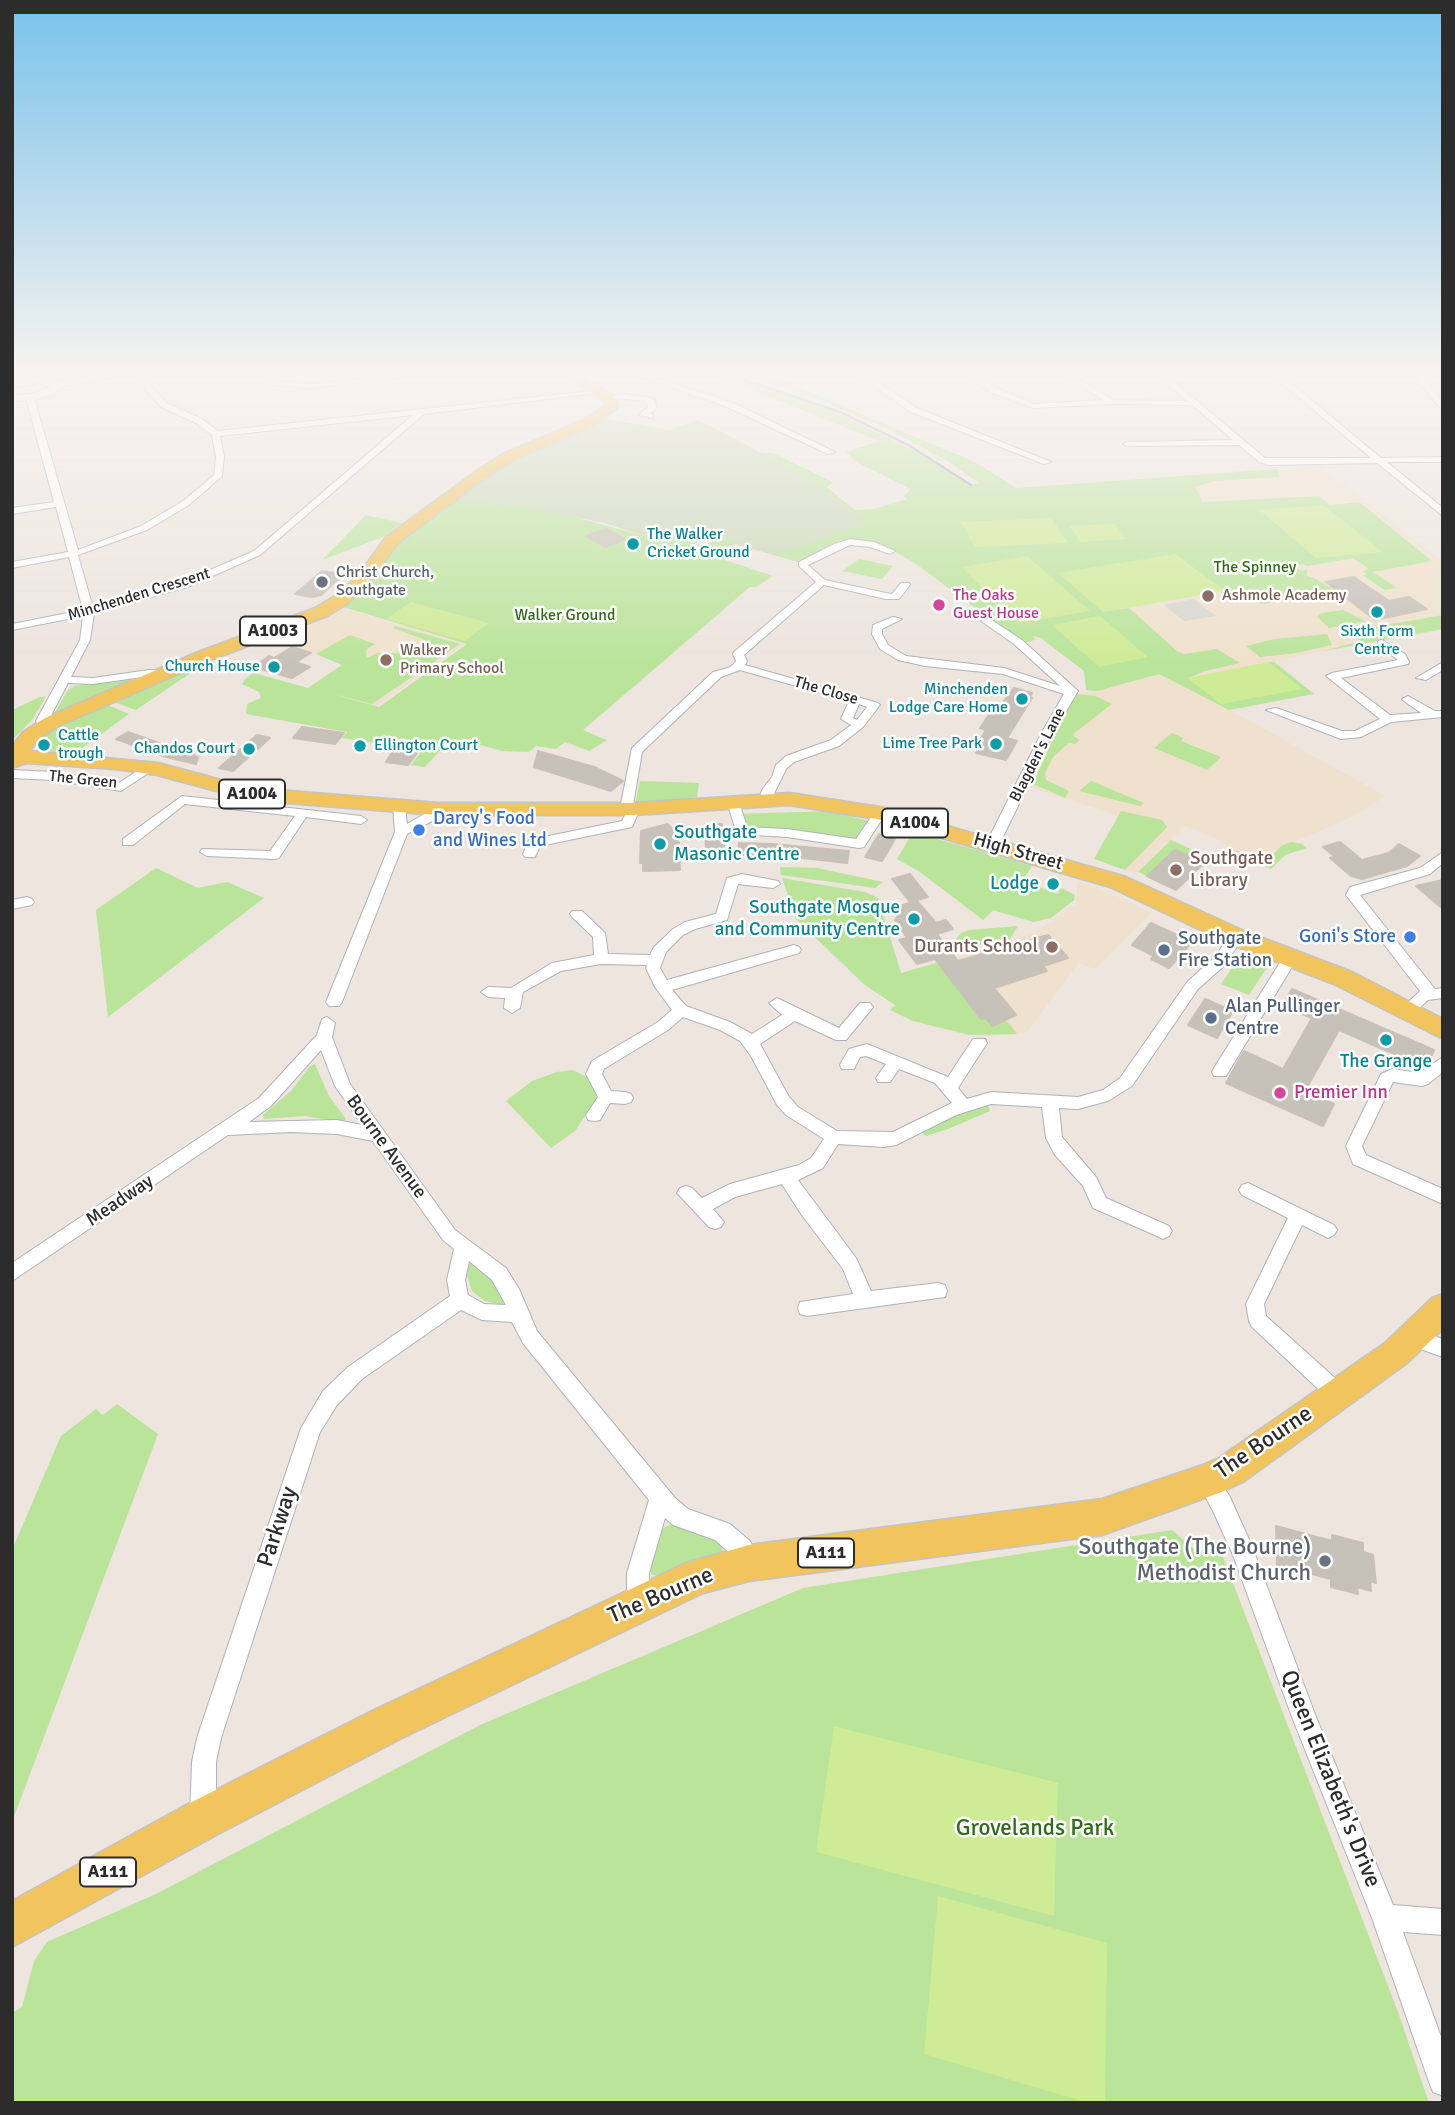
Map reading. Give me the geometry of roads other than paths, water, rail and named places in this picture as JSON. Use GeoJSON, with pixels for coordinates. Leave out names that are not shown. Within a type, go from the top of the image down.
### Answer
{"type":"FeatureCollection","features":[{"type":"Feature","properties":{"kind":"main road","name":"A1003"},"geometry":{"type":"LineString","coordinates":[[19,751],[164,674],[211,653],[307,618],[351,592],[378,562],[392,540],[489,469]]}},
{"type":"Feature","properties":{"kind":"main road","name":"A1004"},"geometry":{"type":"LineString","coordinates":[[19,751],[149,767],[250,794],[331,809],[438,809]]}},
{"type":"Feature","properties":{"kind":"main road","name":"High Street"},"geometry":{"type":"LineString","coordinates":[[438,809],[630,809],[789,799],[880,813],[1118,882],[1236,937],[1343,978],[1443,1030]]}},
{"type":"Feature","properties":{"kind":"main road","name":"The Bourne"},"geometry":{"type":"LineString","coordinates":[[12,1925],[203,1819],[388,1724],[699,1576],[749,1563],[1102,1517],[1207,1481],[1231,1470],[1338,1394],[1428,1343],[1443,1308]]}},
{"type":"Feature","properties":{"kind":"street"},"geometry":{"type":"LineString","coordinates":[[19,751],[43,721],[68,676],[85,640],[89,612],[50,469]]}},
{"type":"Feature","properties":{"kind":"street"},"geometry":{"type":"LineString","coordinates":[[12,565],[74,553],[144,527],[169,515],[203,491],[218,475],[219,469]]}},
{"type":"Feature","properties":{"kind":"street","name":"Minchenden Crescent"},"geometry":{"type":"LineString","coordinates":[[12,627],[89,612],[184,585],[257,553],[355,469]]}},
{"type":"Feature","properties":{"kind":"street"},"geometry":{"type":"LineString","coordinates":[[1389,469],[1443,513]]}},
{"type":"Feature","properties":{"kind":"street"},"geometry":{"type":"LineString","coordinates":[[12,511],[60,504]]}},
{"type":"Feature","properties":{"kind":"street"},"geometry":{"type":"LineString","coordinates":[[890,551],[871,544],[850,542],[802,564],[804,569],[822,582],[895,597],[905,585]]}},
{"type":"Feature","properties":{"kind":"street"},"geometry":{"type":"LineString","coordinates":[[530,854],[534,843],[627,824],[636,751],[728,663],[822,582]]}},
{"type":"Feature","properties":{"kind":"street"},"geometry":{"type":"LineString","coordinates":[[897,619],[877,627],[877,634],[884,647],[902,658],[1004,671],[1064,691],[1072,691]]}},
{"type":"Feature","properties":{"kind":"street","name":"Blagden's Lane"},"geometry":{"type":"LineString","coordinates":[[986,621],[1018,642],[1072,691],[1048,732],[993,844]]}},
{"type":"Feature","properties":{"kind":"street"},"geometry":{"type":"LineString","coordinates":[[1382,643],[1404,662],[1332,676],[1388,719]]}},
{"type":"Feature","properties":{"kind":"street","name":"The Close"},"geometry":{"type":"LineString","coordinates":[[728,663],[874,705],[859,725],[835,743],[790,759],[780,768],[765,801]]}},
{"type":"Feature","properties":{"kind":"street"},"geometry":{"type":"LineString","coordinates":[[1422,678],[1443,666]]}},
{"type":"Feature","properties":{"kind":"street"},"geometry":{"type":"LineString","coordinates":[[68,676],[93,681],[152,673],[164,674]]}},
{"type":"Feature","properties":{"kind":"street"},"geometry":{"type":"LineString","coordinates":[[1408,699],[1437,714]]}},
{"type":"Feature","properties":{"kind":"street"},"geometry":{"type":"LineString","coordinates":[[856,700],[847,719],[859,725]]}},
{"type":"Feature","properties":{"kind":"street"},"geometry":{"type":"LineString","coordinates":[[1272,710],[1341,736],[1357,735],[1388,719],[1437,714]]}},
{"type":"Feature","properties":{"kind":"street"},"geometry":{"type":"LineString","coordinates":[[778,777],[787,786],[789,799]]}},
{"type":"Feature","properties":{"kind":"street"},"geometry":{"type":"LineString","coordinates":[[207,801],[225,787]]}},
{"type":"Feature","properties":{"kind":"street"},"geometry":{"type":"LineString","coordinates":[[128,842],[182,800],[303,813],[331,809],[361,820]]}},
{"type":"Feature","properties":{"kind":"street"},"geometry":{"type":"LineString","coordinates":[[733,802],[742,831],[787,833],[859,844],[880,813]]}},
{"type":"Feature","properties":{"kind":"street"},"geometry":{"type":"LineString","coordinates":[[334,1002],[401,832],[399,807]]}},
{"type":"Feature","properties":{"kind":"street"},"geometry":{"type":"LineString","coordinates":[[401,832],[433,815],[438,809]]}},
{"type":"Feature","properties":{"kind":"street"},"geometry":{"type":"LineString","coordinates":[[207,852],[274,855],[303,813]]}},
{"type":"Feature","properties":{"kind":"street"},"geometry":{"type":"LineString","coordinates":[[1406,1011],[1419,998],[1437,993],[1353,895],[1355,890],[1424,871],[1443,856]]}},
{"type":"Feature","properties":{"kind":"street"},"geometry":{"type":"LineString","coordinates":[[773,884],[742,878],[732,881],[722,917],[690,925],[678,932],[659,950],[653,968],[662,987],[681,1010],[725,1026],[750,1043],[783,1101],[792,1111],[834,1137],[884,1140],[896,1138],[963,1106],[991,1098],[1013,1098],[1050,1104],[1078,1103],[1108,1095],[1126,1082],[1193,985],[1219,962],[1236,937]]}},
{"type":"Feature","properties":{"kind":"street"},"geometry":{"type":"LineString","coordinates":[[578,914],[600,936],[601,959]]}},
{"type":"Feature","properties":{"kind":"street"},"geometry":{"type":"LineString","coordinates":[[662,987],[794,950]]}},
{"type":"Feature","properties":{"kind":"street"},"geometry":{"type":"LineString","coordinates":[[1220,1072],[1291,957]]}},
{"type":"Feature","properties":{"kind":"street"},"geometry":{"type":"LineString","coordinates":[[488,992],[513,1000],[523,984],[557,967],[601,959],[655,960]]}},
{"type":"Feature","properties":{"kind":"street"},"geometry":{"type":"LineString","coordinates":[[777,1003],[841,1037],[865,1007]]}},
{"type":"Feature","properties":{"kind":"street"},"geometry":{"type":"LineString","coordinates":[[606,1097],[594,1074],[598,1065],[663,1026],[681,1010]]}},
{"type":"Feature","properties":{"kind":"street"},"geometry":{"type":"LineString","coordinates":[[750,1043],[795,1014]]}},
{"type":"Feature","properties":{"kind":"street","name":"Meadway"},"geometry":{"type":"LineString","coordinates":[[12,1273],[229,1129],[265,1102],[326,1030]]}},
{"type":"Feature","properties":{"kind":"street","name":"Bourne Avenue"},"geometry":{"type":"LineString","coordinates":[[326,1030],[343,1086],[449,1235],[499,1274],[512,1295],[530,1337],[660,1497],[681,1517],[722,1532],[733,1540],[749,1563]]}},
{"type":"Feature","properties":{"kind":"street"},"geometry":{"type":"LineString","coordinates":[[949,1089],[979,1043]]}},
{"type":"Feature","properties":{"kind":"street"},"geometry":{"type":"LineString","coordinates":[[848,1065],[861,1050],[867,1050],[941,1079],[963,1106]]}},
{"type":"Feature","properties":{"kind":"street"},"geometry":{"type":"LineString","coordinates":[[884,1078],[896,1062]]}},
{"type":"Feature","properties":{"kind":"street"},"geometry":{"type":"LineString","coordinates":[[1443,1063],[1422,1080],[1392,1075],[1387,1078],[1354,1146],[1359,1159],[1443,1197]]}},
{"type":"Feature","properties":{"kind":"street"},"geometry":{"type":"LineString","coordinates":[[606,1097],[625,1098]]}},
{"type":"Feature","properties":{"kind":"street"},"geometry":{"type":"LineString","coordinates":[[594,1115],[606,1097]]}},
{"type":"Feature","properties":{"kind":"street"},"geometry":{"type":"LineString","coordinates":[[1050,1104],[1054,1138],[1061,1150],[1090,1182],[1099,1203],[1163,1231]]}},
{"type":"Feature","properties":{"kind":"street","name":"Meadway"},"geometry":{"type":"LineString","coordinates":[[229,1129],[291,1125],[337,1127],[377,1135]]}},
{"type":"Feature","properties":{"kind":"street"},"geometry":{"type":"LineString","coordinates":[[701,1207],[730,1191],[804,1171],[817,1163],[834,1137]]}},
{"type":"Feature","properties":{"kind":"street"},"geometry":{"type":"LineString","coordinates":[[786,1176],[807,1209],[850,1264],[865,1300]]}},
{"type":"Feature","properties":{"kind":"street"},"geometry":{"type":"LineString","coordinates":[[1248,1190],[1328,1230]]}},
{"type":"Feature","properties":{"kind":"street"},"geometry":{"type":"LineString","coordinates":[[686,1193],[715,1222]]}},
{"type":"Feature","properties":{"kind":"street"},"geometry":{"type":"LineString","coordinates":[[1298,1215],[1255,1304],[1256,1313],[1285,1346],[1338,1394]]}},
{"type":"Feature","properties":{"kind":"street"},"geometry":{"type":"LineString","coordinates":[[463,1247],[456,1280],[460,1300],[482,1312],[518,1314]]}},
{"type":"Feature","properties":{"kind":"street"},"geometry":{"type":"LineString","coordinates":[[807,1308],[938,1290]]}},
{"type":"Feature","properties":{"kind":"street","name":"Parkway"},"geometry":{"type":"LineString","coordinates":[[203,1819],[203,1780],[209,1738],[311,1428],[330,1398],[355,1373],[460,1300]]}},
{"type":"Feature","properties":{"kind":"street","name":"Queen Elizabeth's Drive"},"geometry":{"type":"LineString","coordinates":[[1207,1481],[1221,1503],[1243,1552],[1304,1717],[1385,1918],[1443,2082]]}},
{"type":"Feature","properties":{"kind":"street"},"geometry":{"type":"LineString","coordinates":[[638,1603],[638,1573],[660,1497]]}},
{"type":"Feature","properties":{"kind":"street"},"geometry":{"type":"LineString","coordinates":[[1385,1918],[1443,1922]]}},
{"type":"Feature","properties":{"kind":"railway"},"geometry":{"type":"LineString","coordinates":[[946,469],[971,485]]}},
{"type":"Feature","properties":{"kind":"place","name":"The Walker Cricket Ground"},"geometry":{"type":"Point","coordinates":[633,544]}},
{"type":"Feature","properties":{"kind":"place","name":"Christ Church, Southgate"},"geometry":{"type":"Point","coordinates":[322,582]}},
{"type":"Feature","properties":{"kind":"place","name":"Ashmole Academy"},"geometry":{"type":"Point","coordinates":[1208,596]}},
{"type":"Feature","properties":{"kind":"place","name":"The Oaks Guest House"},"geometry":{"type":"Point","coordinates":[939,605]}},
{"type":"Feature","properties":{"kind":"place","name":"Sixth Form Centre"},"geometry":{"type":"Point","coordinates":[1377,612]}},
{"type":"Feature","properties":{"kind":"place","name":"Walker Primary School"},"geometry":{"type":"Point","coordinates":[386,660]}},
{"type":"Feature","properties":{"kind":"place","name":"Church House"},"geometry":{"type":"Point","coordinates":[274,667]}},
{"type":"Feature","properties":{"kind":"place","name":"Minchenden Lodge Care Home"},"geometry":{"type":"Point","coordinates":[1022,699]}},
{"type":"Feature","properties":{"kind":"place","name":"Lime Tree Park"},"geometry":{"type":"Point","coordinates":[996,744]}},
{"type":"Feature","properties":{"kind":"place","name":"Cattle trough"},"geometry":{"type":"Point","coordinates":[44,745]}},
{"type":"Feature","properties":{"kind":"place","name":"Ellington Court"},"geometry":{"type":"Point","coordinates":[360,746]}},
{"type":"Feature","properties":{"kind":"place","name":"Chandos Court"},"geometry":{"type":"Point","coordinates":[249,749]}},
{"type":"Feature","properties":{"kind":"place","name":"Darcy's Food and Wines Ltd"},"geometry":{"type":"Point","coordinates":[419,830]}},
{"type":"Feature","properties":{"kind":"place","name":"Southgate Masonic Centre"},"geometry":{"type":"Point","coordinates":[660,844]}},
{"type":"Feature","properties":{"kind":"place","name":"Southgate Library"},"geometry":{"type":"Point","coordinates":[1176,870]}},
{"type":"Feature","properties":{"kind":"place","name":"Lodge"},"geometry":{"type":"Point","coordinates":[1053,884]}},
{"type":"Feature","properties":{"kind":"place","name":"Southgate Mosque and Community Centre"},"geometry":{"type":"Point","coordinates":[914,919]}},
{"type":"Feature","properties":{"kind":"place","name":"Goni's Store"},"geometry":{"type":"Point","coordinates":[1410,937]}},
{"type":"Feature","properties":{"kind":"place","name":"Durants School"},"geometry":{"type":"Point","coordinates":[1052,947]}},
{"type":"Feature","properties":{"kind":"place","name":"Southgate Fire Station"},"geometry":{"type":"Point","coordinates":[1164,950]}},
{"type":"Feature","properties":{"kind":"place","name":"Alan Pullinger Centre"},"geometry":{"type":"Point","coordinates":[1211,1018]}},
{"type":"Feature","properties":{"kind":"place","name":"The Grange"},"geometry":{"type":"Point","coordinates":[1386,1040]}},
{"type":"Feature","properties":{"kind":"place","name":"Premier Inn"},"geometry":{"type":"Point","coordinates":[1280,1093]}},
{"type":"Feature","properties":{"kind":"place","name":"Southgate (The Bourne) Methodist Church"},"geometry":{"type":"Point","coordinates":[1325,1561]}},
{"type":"Feature","properties":{"kind":"park label","name":"The Spinney"},"geometry":{"type":"Point","coordinates":[1255,568]}},
{"type":"Feature","properties":{"kind":"park label","name":"Walker Ground"},"geometry":{"type":"Point","coordinates":[565,616]}},
{"type":"Feature","properties":{"kind":"park label","name":"Grovelands Park"},"geometry":{"type":"Point","coordinates":[1035,1829]}}]}
